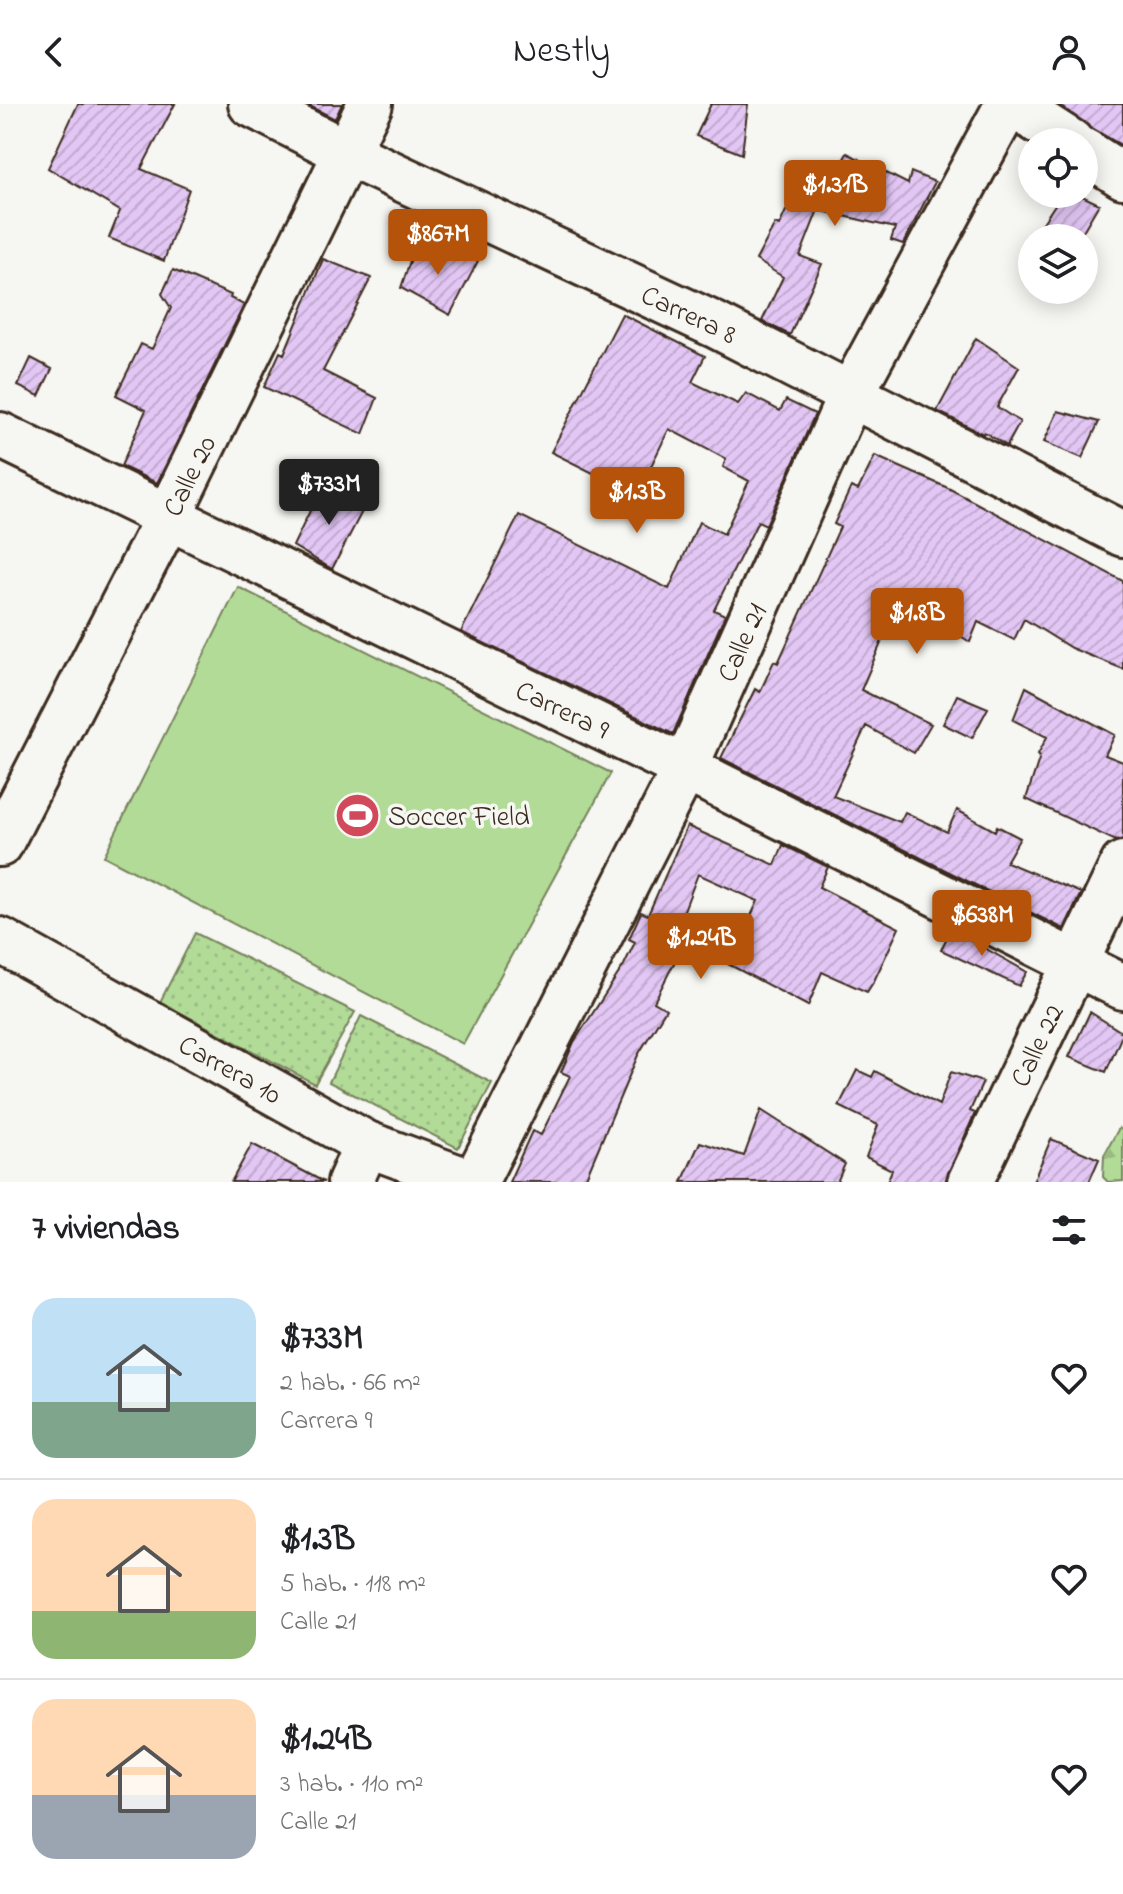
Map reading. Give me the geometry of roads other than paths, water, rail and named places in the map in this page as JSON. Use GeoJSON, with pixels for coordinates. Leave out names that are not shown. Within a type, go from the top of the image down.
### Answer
{"type":"FeatureCollection","features":[{"type":"Feature","properties":{"kind":"street","name":"Carrera 8"},"geometry":{"type":"LineString","coordinates":[[251,104],[347,153],[567,253],[1123,534]]}},
{"type":"Feature","properties":{"kind":"street","name":"Calle 20"},"geometry":{"type":"LineString","coordinates":[[0,844],[168,517],[370,104]]}},
{"type":"Feature","properties":{"kind":"street"},"geometry":{"type":"LineString","coordinates":[[1010,104],[1049,128]]}},
{"type":"Feature","properties":{"kind":"street","name":"Calle 21"},"geometry":{"type":"LineString","coordinates":[[473,1182],[685,768],[851,394],[1010,104]]}},
{"type":"Feature","properties":{"kind":"street","name":"Carrera 9"},"geometry":{"type":"LineString","coordinates":[[0,435],[685,768],[1123,987]]}},
{"type":"Feature","properties":{"kind":"street","name":"Calle 22"},"geometry":{"type":"LineString","coordinates":[[970,1182],[1123,864]]}},
{"type":"Feature","properties":{"kind":"street","name":"Carrera 10"},"geometry":{"type":"LineString","coordinates":[[0,940],[359,1163],[473,1182]]}},
{"type":"Feature","properties":{"kind":"place","name":"Soccer Field"},"geometry":{"type":"Point","coordinates":[357,815]}}]}
